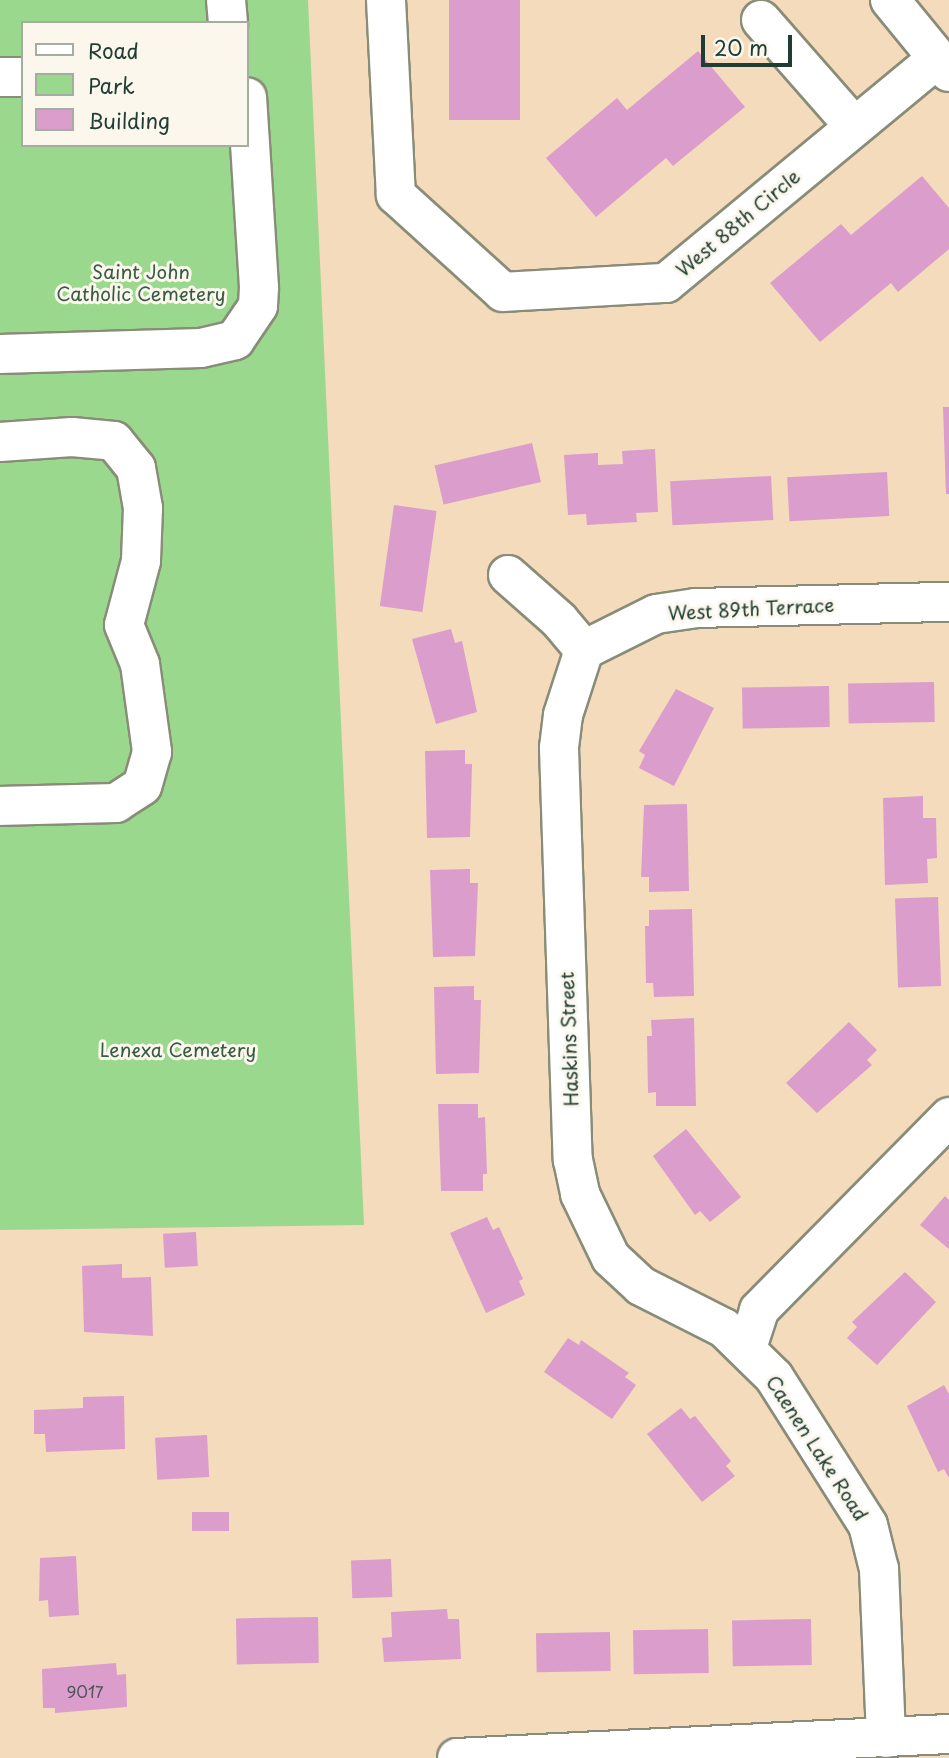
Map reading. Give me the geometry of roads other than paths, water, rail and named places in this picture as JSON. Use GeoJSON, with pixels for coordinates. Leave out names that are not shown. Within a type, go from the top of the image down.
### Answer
{"type":"FeatureCollection","features":[{"type":"Feature","properties":{"kind":"street"},"geometry":{"type":"LineString","coordinates":[[226,0],[228,21]]}},
{"type":"Feature","properties":{"kind":"street","name":"West 88th Circle"},"geometry":{"type":"LineString","coordinates":[[386,0],[397,195],[503,292],[666,283],[855,127],[943,65]]}},
{"type":"Feature","properties":{"kind":"street"},"geometry":{"type":"LineString","coordinates":[[890,0],[943,65]]}},
{"type":"Feature","properties":{"kind":"street"},"geometry":{"type":"LineString","coordinates":[[761,20],[855,127]]}},
{"type":"Feature","properties":{"kind":"street"},"geometry":{"type":"LineString","coordinates":[[0,77],[21,77]]}},
{"type":"Feature","properties":{"kind":"street"},"geometry":{"type":"LineString","coordinates":[[0,354],[201,348],[235,340],[258,306],[248,113]]}},
{"type":"Feature","properties":{"kind":"street"},"geometry":{"type":"LineString","coordinates":[[0,442],[72,437],[114,441],[136,468],[143,508],[142,561],[124,625],[139,664],[152,752],[142,786],[116,803],[0,806]]}},
{"type":"Feature","properties":{"kind":"street"},"geometry":{"type":"LineString","coordinates":[[508,575],[559,620],[584,650]]}},
{"type":"Feature","properties":{"kind":"street","name":"West 89th Terrace"},"geometry":{"type":"LineString","coordinates":[[584,650],[656,614],[696,608],[949,602]]}},
{"type":"Feature","properties":{"kind":"street","name":"Haskins Street"},"geometry":{"type":"LineString","coordinates":[[584,650],[563,715],[559,748],[573,1160],[580,1194],[611,1258],[641,1286],[724,1328],[747,1349]]}},
{"type":"Feature","properties":{"kind":"street"},"geometry":{"type":"LineString","coordinates":[[747,1349],[759,1310],[949,1117]]}},
{"type":"Feature","properties":{"kind":"street","name":"Caenen Lake Road"},"geometry":{"type":"LineString","coordinates":[[747,1349],[774,1377],[868,1525],[879,1569],[886,1738]]}},
{"type":"Feature","properties":{"kind":"street"},"geometry":{"type":"LineString","coordinates":[[457,1758],[949,1734]]}},
{"type":"Feature","properties":{"kind":"park label","name":"Saint John Catholic Cemetery"},"geometry":{"type":"Point","coordinates":[141,283]}},
{"type":"Feature","properties":{"kind":"park label","name":"Lenexa Cemetery"},"geometry":{"type":"Point","coordinates":[178,1050]}}]}
